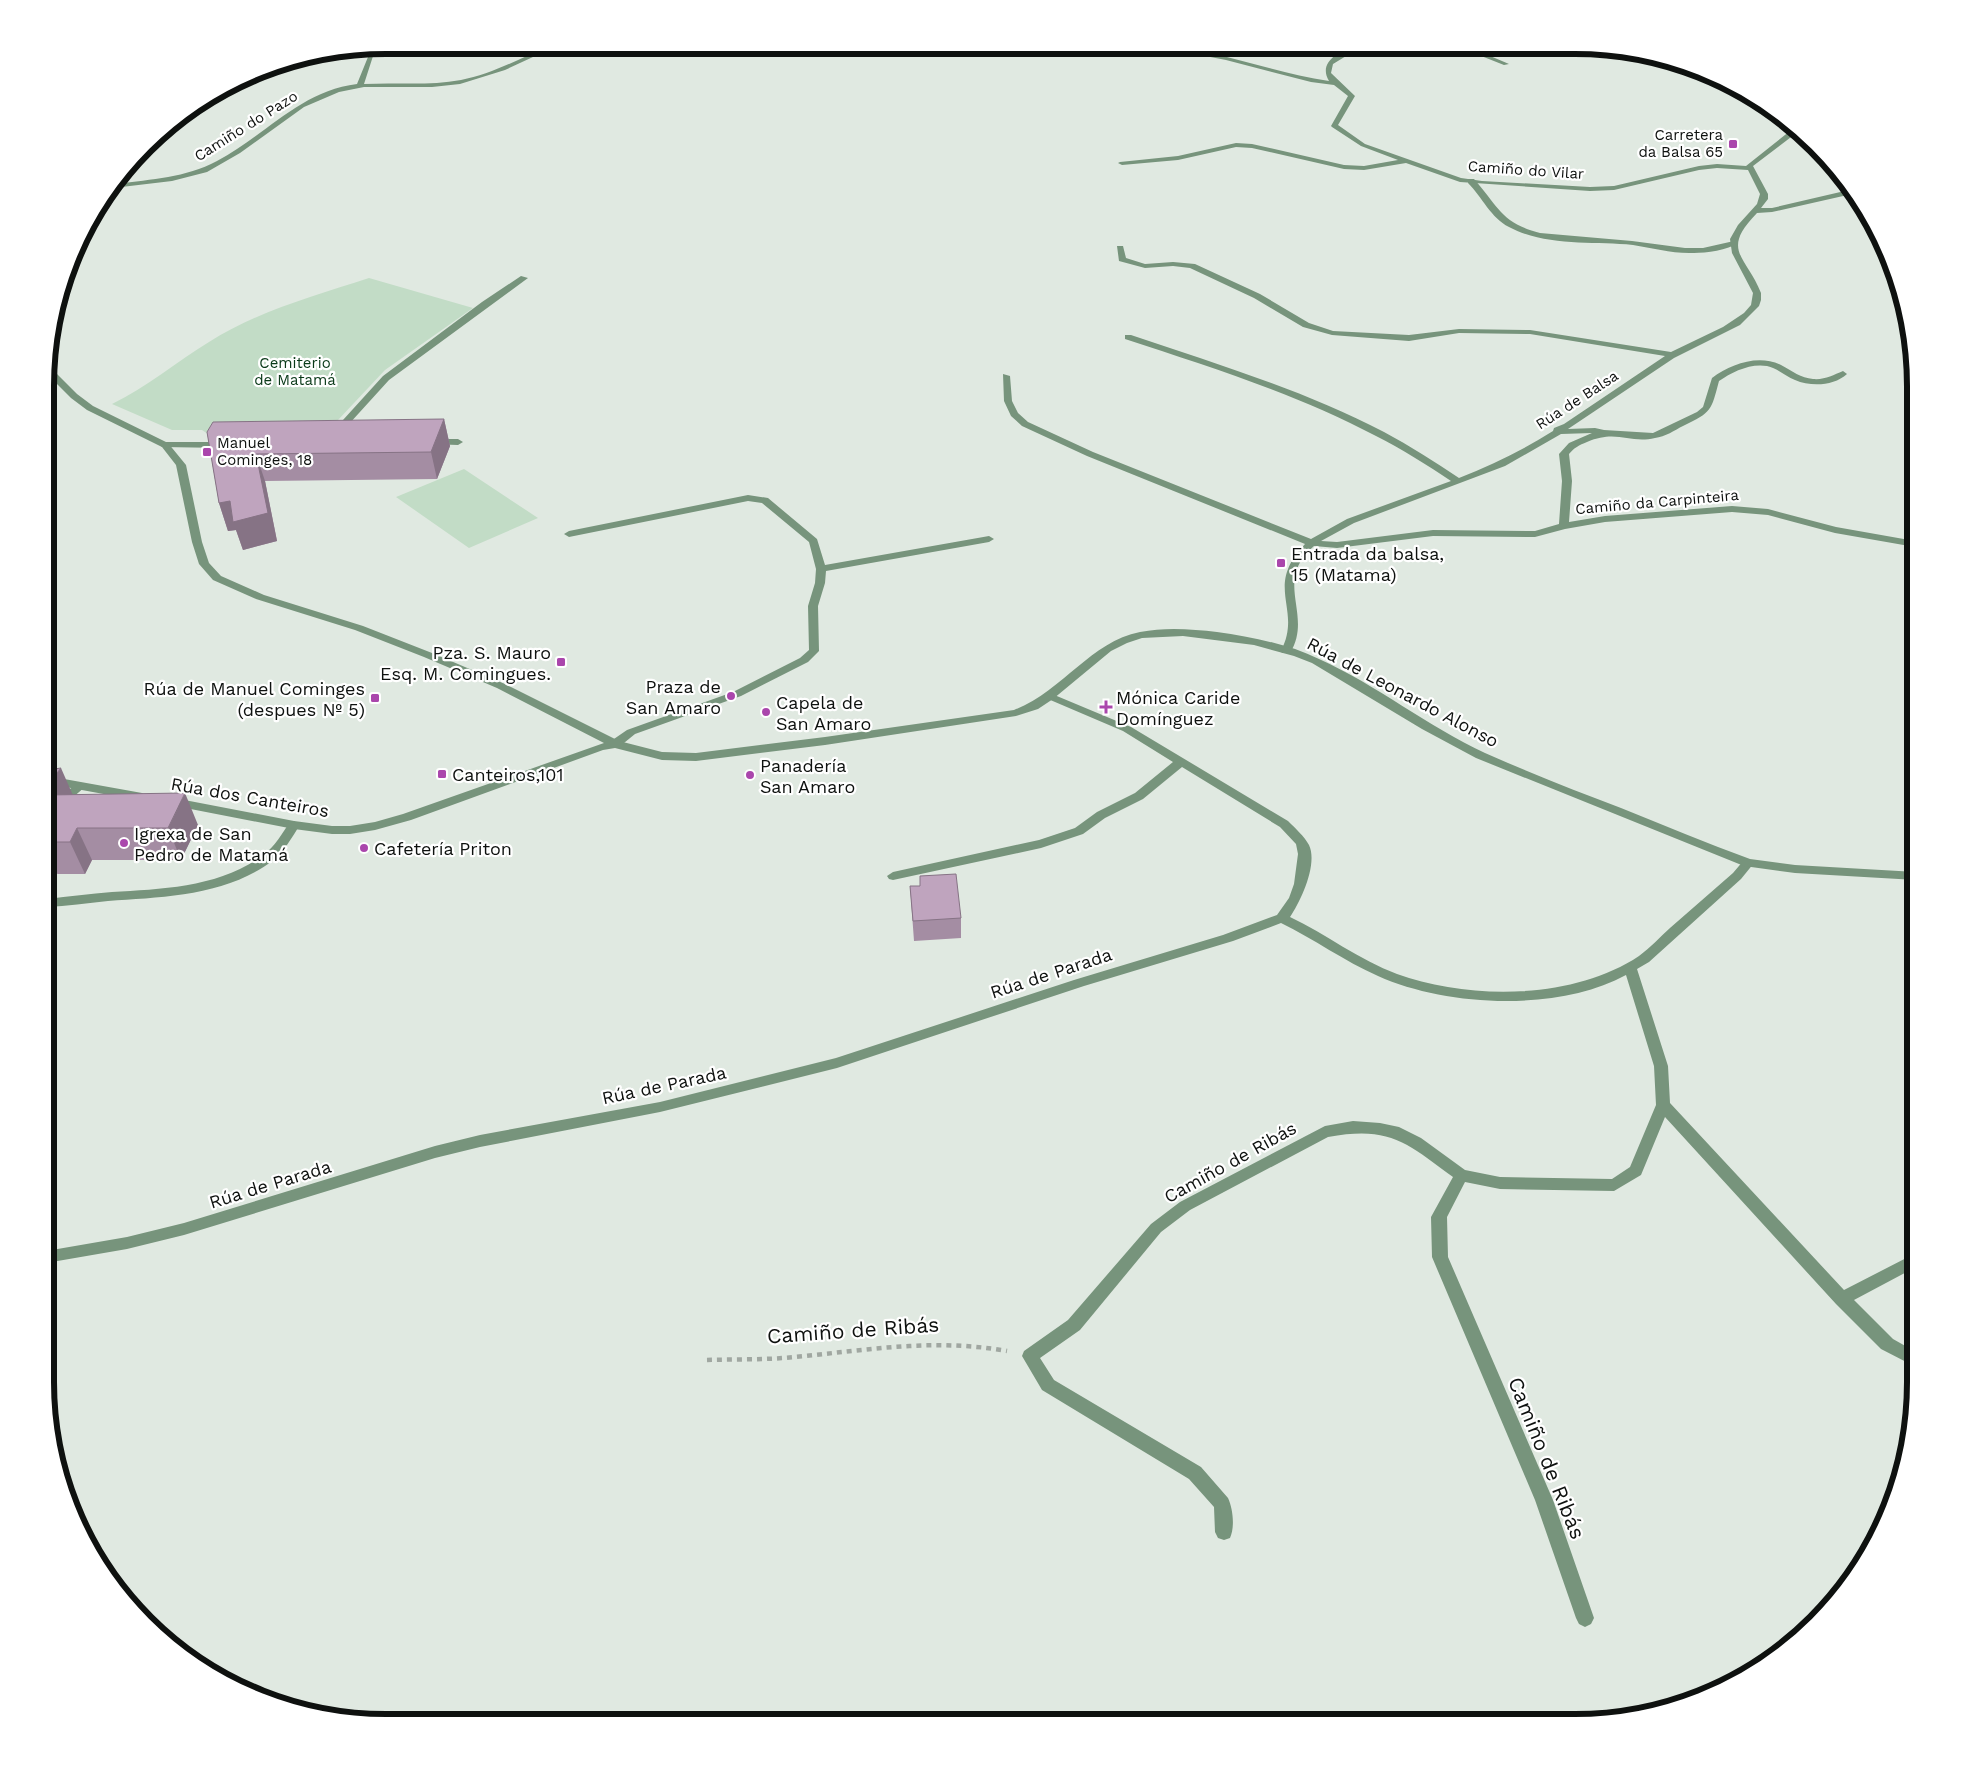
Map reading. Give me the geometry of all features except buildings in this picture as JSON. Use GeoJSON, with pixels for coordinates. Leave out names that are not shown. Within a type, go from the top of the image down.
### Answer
{"type":"FeatureCollection","features":[{"type":"Feature","properties":{"kind":"street"},"geometry":{"type":"LineString","coordinates":[[360,85],[371,54]]}},
{"type":"Feature","properties":{"kind":"street","name":"Camiño do Pazo"},"geometry":{"type":"LineString","coordinates":[[121,185],[168,180],[204,170],[314,99],[336,91],[360,85],[446,84],[467,81],[534,54]]}},
{"type":"Feature","properties":{"kind":"street"},"geometry":{"type":"LineString","coordinates":[[1201,54],[1226,58],[1311,80],[1333,83]]}},
{"type":"Feature","properties":{"kind":"street"},"geometry":{"type":"LineString","coordinates":[[1333,83],[1327,76],[1327,68],[1334,59],[1344,54]]}},
{"type":"Feature","properties":{"kind":"street"},"geometry":{"type":"LineString","coordinates":[[1482,54],[1506,64]]}},
{"type":"Feature","properties":{"kind":"street","name":"Camiño do Vilar"},"geometry":{"type":"LineString","coordinates":[[1333,83],[1352,96],[1348,105],[1336,119],[1334,126],[1363,145],[1460,180],[1580,189],[1606,188],[1632,184],[1646,179],[1699,168],[1717,166],[1750,168]]}},
{"type":"Feature","properties":{"kind":"street"},"geometry":{"type":"LineString","coordinates":[[1471,181],[1483,193],[1499,218],[1533,234],[1634,243],[1685,251],[1702,251],[1734,243],[1736,233],[1762,204],[1764,194],[1750,168],[1751,162],[1791,133]]}},
{"type":"Feature","properties":{"kind":"street"},"geometry":{"type":"LineString","coordinates":[[1122,163],[1178,158],[1236,145],[1252,146],[1344,167],[1364,168],[1405,161]]}},
{"type":"Feature","properties":{"kind":"street"},"geometry":{"type":"LineString","coordinates":[[1755,211],[1772,210],[1845,193]]}},
{"type":"Feature","properties":{"kind":"street","name":"Rúa de Balsa"},"geometry":{"type":"LineString","coordinates":[[1286,651],[1293,641],[1295,632],[1287,590],[1288,572],[1299,556],[1311,544],[1352,520],[1501,464],[1558,430],[1672,355],[1734,325],[1756,305],[1759,298],[1758,290],[1742,268],[1734,243]]}},
{"type":"Feature","properties":{"kind":"street"},"geometry":{"type":"LineString","coordinates":[[1120,248],[1122,258],[1126,262],[1145,266],[1173,264],[1192,266],[1257,296],[1306,325],[1332,333],[1409,338],[1459,331],[1530,332],[1672,355]]}},
{"type":"Feature","properties":{"kind":"street"},"geometry":{"type":"LineString","coordinates":[[328,443],[386,378],[485,304],[524,278]]}},
{"type":"Feature","properties":{"kind":"street"},"geometry":{"type":"LineString","coordinates":[[1128,337],[1255,381],[1339,413],[1388,437],[1457,481]]}},
{"type":"Feature","properties":{"kind":"street"},"geometry":{"type":"LineString","coordinates":[[1558,430],[1566,433],[1594,429],[1654,436],[1700,414],[1707,408],[1715,380],[1752,363],[1771,364],[1805,382],[1814,383],[1834,379],[1843,374]]}},
{"type":"Feature","properties":{"kind":"street"},"geometry":{"type":"LineString","coordinates":[[54,376],[74,396],[90,408],[165,445],[238,445]]}},
{"type":"Feature","properties":{"kind":"street","name":"Camiño da Carpinteira"},"geometry":{"type":"LineString","coordinates":[[1006,376],[1008,401],[1014,414],[1025,424],[1090,454],[1311,544],[1337,545],[1425,533],[1535,534],[1564,526],[1612,519],[1732,509],[1750,509],[1865,536],[1907,543]]}},
{"type":"Feature","properties":{"kind":"street"},"geometry":{"type":"LineString","coordinates":[[1564,526],[1567,481],[1564,454],[1572,445],[1597,434],[1610,432]]}},
{"type":"Feature","properties":{"kind":"street"},"geometry":{"type":"LineString","coordinates":[[421,442],[458,442]]}},
{"type":"Feature","properties":{"kind":"street","name":"Rúa de Leonardo Alonso"},"geometry":{"type":"LineString","coordinates":[[165,445],[181,465],[196,542],[204,564],[217,578],[260,597],[359,628],[428,655],[501,686],[614,744],[662,756],[696,757],[825,741],[1028,710],[1052,697],[1096,657],[1126,640],[1140,636],[1182,633],[1206,634],[1233,638],[1286,651],[1317,662],[1406,716],[1462,747],[1748,863],[1795,869],[1907,875]]}},
{"type":"Feature","properties":{"kind":"street"},"geometry":{"type":"LineString","coordinates":[[569,534],[748,498],[765,500],[814,541],[821,569],[820,583],[812,606],[814,650],[804,660],[737,694],[631,732],[614,744]]}},
{"type":"Feature","properties":{"kind":"street"},"geometry":{"type":"LineString","coordinates":[[821,569],[989,539]]}},
{"type":"Feature","properties":{"kind":"street"},"geometry":{"type":"LineString","coordinates":[[1052,697],[1118,724],[1284,824],[1294,834],[1304,849],[1303,876],[1299,890],[1295,902],[1282,918],[1392,978],[1432,990],[1503,998],[1581,986],[1630,968],[1644,959],[1737,876],[1748,863]]}},
{"type":"Feature","properties":{"kind":"street","name":"Rúa dos Canteiros"},"geometry":{"type":"LineString","coordinates":[[54,781],[294,825],[350,830],[375,826],[408,817],[600,747],[614,744]]}},
{"type":"Feature","properties":{"kind":"street"},"geometry":{"type":"LineString","coordinates":[[893,876],[1041,844],[1080,831],[1101,815],[1139,796],[1182,761]]}},
{"type":"Feature","properties":{"kind":"street"},"geometry":{"type":"LineString","coordinates":[[54,798],[67,796],[80,786]]}},
{"type":"Feature","properties":{"kind":"street"},"geometry":{"type":"LineString","coordinates":[[54,902],[192,888],[218,882],[267,858],[276,850],[294,825]]}},
{"type":"Feature","properties":{"kind":"street","name":"Rúa de Parada"},"geometry":{"type":"LineString","coordinates":[[54,1256],[127,1243],[184,1229],[435,1152],[480,1141],[660,1106],[837,1063],[1236,935],[1282,918]]}},
{"type":"Feature","properties":{"kind":"street","name":"Camiño de Ribás"},"geometry":{"type":"LineString","coordinates":[[1030,1356],[1074,1325],[1156,1228],[1170,1217],[1185,1206],[1325,1132],[1353,1127],[1380,1128],[1399,1133],[1416,1142],[1461,1175],[1500,1183],[1614,1185],[1636,1171],[1663,1105],[1661,1066],[1630,968]]}},
{"type":"Feature","properties":{"kind":"street"},"geometry":{"type":"LineString","coordinates":[[1663,1105],[1842,1299],[1888,1344],[1907,1355]]}},
{"type":"Feature","properties":{"kind":"street","name":"Camiño de Ribás"},"geometry":{"type":"LineString","coordinates":[[1461,1175],[1440,1217],[1440,1258],[1544,1500],[1585,1618]]}},
{"type":"Feature","properties":{"kind":"street"},"geometry":{"type":"LineString","coordinates":[[1842,1299],[1907,1264]]}},
{"type":"Feature","properties":{"kind":"street"},"geometry":{"type":"LineString","coordinates":[[1030,1356],[1048,1385],[1195,1473],[1222,1504],[1224,1532]]}},
{"type":"Feature","properties":{"kind":"path","name":"Camiño de Ribás"},"geometry":{"type":"LineString","coordinates":[[707,1360],[804,1357],[895,1345],[976,1344],[1030,1356]]}},
{"type":"Feature","properties":{"kind":"green space","name":"Cemiterio de Matamá"},"geometry":{"type":"Polygon","coordinates":[[[369,278],[473,308],[385,370],[323,436],[211,436],[202,430],[172,430],[112,404],[137,390],[209,342],[247,321],[287,305],[369,278]]]}},
{"type":"Feature","properties":{"kind":"green space"},"geometry":{"type":"Polygon","coordinates":[[[464,469],[538,518],[469,548],[396,497],[464,469]]]}},
{"type":"Feature","properties":{"kind":"place","name":"Carretera da Balsa 65"},"geometry":{"type":"Point","coordinates":[1733,144]}},
{"type":"Feature","properties":{"kind":"place","name":"Manuel Cominges, 18"},"geometry":{"type":"Point","coordinates":[207,452]}},
{"type":"Feature","properties":{"kind":"place","name":"Entrada da balsa, 15 (Matama)"},"geometry":{"type":"Point","coordinates":[1281,563]}},
{"type":"Feature","properties":{"kind":"place","name":"Pza. S. Mauro Esq. M. Comingues."},"geometry":{"type":"Point","coordinates":[561,662]}},
{"type":"Feature","properties":{"kind":"place","name":"Praza de San Amaro"},"geometry":{"type":"Point","coordinates":[731,696]}},
{"type":"Feature","properties":{"kind":"place","name":"Rúa de Manuel Cominges (despues Nº 5)"},"geometry":{"type":"Point","coordinates":[375,698]}},
{"type":"Feature","properties":{"kind":"place","name":"Mónica Caride Domínguez"},"geometry":{"type":"Point","coordinates":[1106,707]}},
{"type":"Feature","properties":{"kind":"place","name":"Capela de San Amaro"},"geometry":{"type":"Point","coordinates":[766,712]}},
{"type":"Feature","properties":{"kind":"place","name":"Canteiros,101"},"geometry":{"type":"Point","coordinates":[442,774]}},
{"type":"Feature","properties":{"kind":"place","name":"Panadería San Amaro"},"geometry":{"type":"Point","coordinates":[750,775]}},
{"type":"Feature","properties":{"kind":"place","name":"Igrexa de San Pedro de Matamá"},"geometry":{"type":"Point","coordinates":[124,843]}},
{"type":"Feature","properties":{"kind":"place","name":"Cafetería Priton"},"geometry":{"type":"Point","coordinates":[364,848]}}]}
